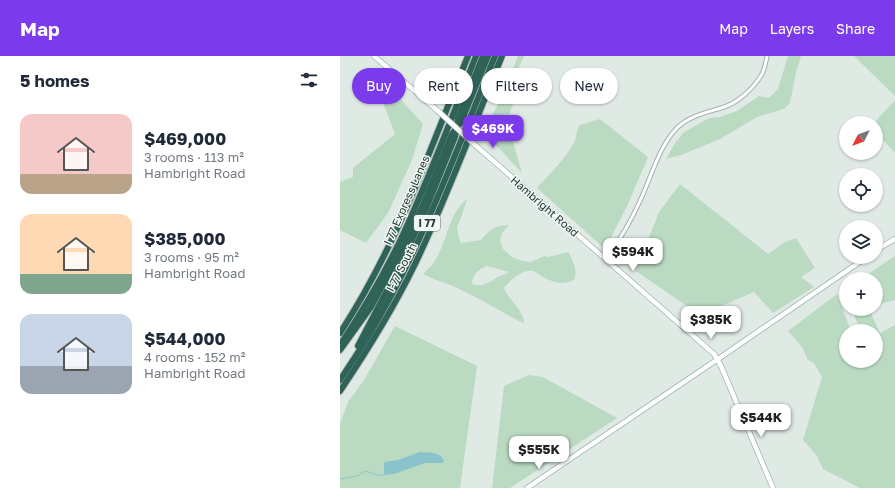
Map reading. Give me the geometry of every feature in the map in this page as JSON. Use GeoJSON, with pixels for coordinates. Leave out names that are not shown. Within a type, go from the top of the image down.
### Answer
{"type":"FeatureCollection","features":[{"type":"Feature","properties":{"kind":"highway","name":"I 77"},"geometry":{"type":"LineString","coordinates":[[340,333],[367,288],[395,236],[421,176],[468,56]]}},
{"type":"Feature","properties":{"kind":"highway","name":"I 77 Express Lanes"},"geometry":{"type":"LineString","coordinates":[[340,345],[373,292],[401,239],[476,56]]}},
{"type":"Feature","properties":{"kind":"highway"},"geometry":{"type":"LineString","coordinates":[[340,350],[364,318],[394,265],[422,207],[456,128],[462,122],[462,114],[483,56]]}},
{"type":"Feature","properties":{"kind":"highway"},"geometry":{"type":"LineString","coordinates":[[462,114],[488,56]]}},
{"type":"Feature","properties":{"kind":"highway","name":"I 77"},"geometry":{"type":"LineString","coordinates":[[340,380],[379,318],[416,246],[494,56]]}},
{"type":"Feature","properties":{"kind":"highway","name":"I-77 South"},"geometry":{"type":"LineString","coordinates":[[340,391],[381,326],[422,249],[502,56]]}},
{"type":"Feature","properties":{"kind":"highway"},"geometry":{"type":"LineString","coordinates":[[340,380],[411,243],[426,209],[451,140]]}},
{"type":"Feature","properties":{"kind":"main road","name":"Hambright Road"},"geometry":{"type":"LineString","coordinates":[[374,56],[704,344],[718,359],[773,488]]}},
{"type":"Feature","properties":{"kind":"main road"},"geometry":{"type":"LineString","coordinates":[[883,246],[895,239]]}},
{"type":"Feature","properties":{"kind":"main road"},"geometry":{"type":"LineString","coordinates":[[527,488],[857,264]]}},
{"type":"Feature","properties":{"kind":"street"},"geometry":{"type":"LineString","coordinates":[[606,259],[628,225],[640,202],[661,151],[672,133],[688,119],[698,114],[726,107],[741,97],[761,75],[767,56]]}},
{"type":"Feature","properties":{"kind":"green space"},"geometry":{"type":"Polygon","coordinates":[[[518,56],[524,56],[519,68],[513,68],[518,56]]]}},
{"type":"Feature","properties":{"kind":"green space"},"geometry":{"type":"Polygon","coordinates":[[[788,56],[801,56],[796,72],[790,103],[784,109],[757,117],[720,139],[681,155],[666,159],[675,143],[683,133],[709,118],[720,117],[737,111],[759,96],[769,98],[778,89],[788,56]]]}},
{"type":"Feature","properties":{"kind":"green space"},"geometry":{"type":"Polygon","coordinates":[[[854,56],[895,56],[895,96],[854,56]]]}},
{"type":"Feature","properties":{"kind":"green space"},"geometry":{"type":"Polygon","coordinates":[[[895,100],[895,153],[883,140],[883,116],[880,116],[895,100]]]}},
{"type":"Feature","properties":{"kind":"green space"},"geometry":{"type":"Polygon","coordinates":[[[384,104],[405,104],[423,124],[412,160],[388,213],[366,243],[340,230],[340,182],[353,177],[353,168],[395,134],[384,104]]]}},
{"type":"Feature","properties":{"kind":"green space"},"geometry":{"type":"Polygon","coordinates":[[[498,104],[513,104],[507,121],[522,173],[484,132],[498,104]]]}},
{"type":"Feature","properties":{"kind":"green space"},"geometry":{"type":"Polygon","coordinates":[[[600,119],[648,157],[628,204],[605,249],[537,188],[568,152],[575,140],[580,125],[600,119]]]}},
{"type":"Feature","properties":{"kind":"green space"},"geometry":{"type":"Polygon","coordinates":[[[680,184],[768,254],[785,242],[796,238],[815,268],[801,277],[814,287],[773,313],[754,292],[700,315],[636,271],[659,212],[680,184]]]}},
{"type":"Feature","properties":{"kind":"green space"},"geometry":{"type":"Polygon","coordinates":[[[467,199],[457,227],[461,243],[481,240],[493,229],[500,226],[509,225],[502,233],[500,241],[503,249],[512,257],[531,262],[544,256],[549,257],[568,252],[575,269],[574,280],[561,283],[545,278],[534,271],[521,273],[513,279],[504,288],[522,314],[524,323],[451,285],[423,274],[433,264],[439,254],[451,221],[460,205],[467,199]],[[487,266],[476,272],[472,280],[472,284],[484,285],[509,272],[487,266]]]}},
{"type":"Feature","properties":{"kind":"green space"},"geometry":{"type":"Polygon","coordinates":[[[895,256],[895,300],[883,303],[883,272],[871,272],[895,256]]]}},
{"type":"Feature","properties":{"kind":"green space"},"geometry":{"type":"Polygon","coordinates":[[[837,294],[839,299],[839,316],[845,316],[848,324],[839,324],[839,368],[883,368],[883,331],[895,325],[895,488],[860,488],[823,469],[817,456],[803,440],[822,377],[814,363],[808,360],[802,347],[788,331],[837,294]]]}},
{"type":"Feature","properties":{"kind":"green space"},"geometry":{"type":"Polygon","coordinates":[[[855,316],[872,316],[876,324],[857,324],[855,316]]]}},
{"type":"Feature","properties":{"kind":"green space"},"geometry":{"type":"Polygon","coordinates":[[[395,326],[477,366],[460,488],[340,488],[340,424],[348,402],[364,380],[395,326]]]}},
{"type":"Feature","properties":{"kind":"green space"},"geometry":{"type":"Polygon","coordinates":[[[529,375],[543,377],[617,418],[510,488],[492,488],[504,386],[529,375]]]}},
{"type":"Feature","properties":{"kind":"water"},"geometry":{"type":"Polygon","coordinates":[[[420,452],[437,454],[444,461],[442,463],[425,463],[394,474],[384,475],[385,462],[398,460],[420,452]]]}},
{"type":"Feature","properties":{"kind":"waterway"},"geometry":{"type":"LineString","coordinates":[[340,479],[357,476],[365,471],[378,475],[384,475]]}}]}
